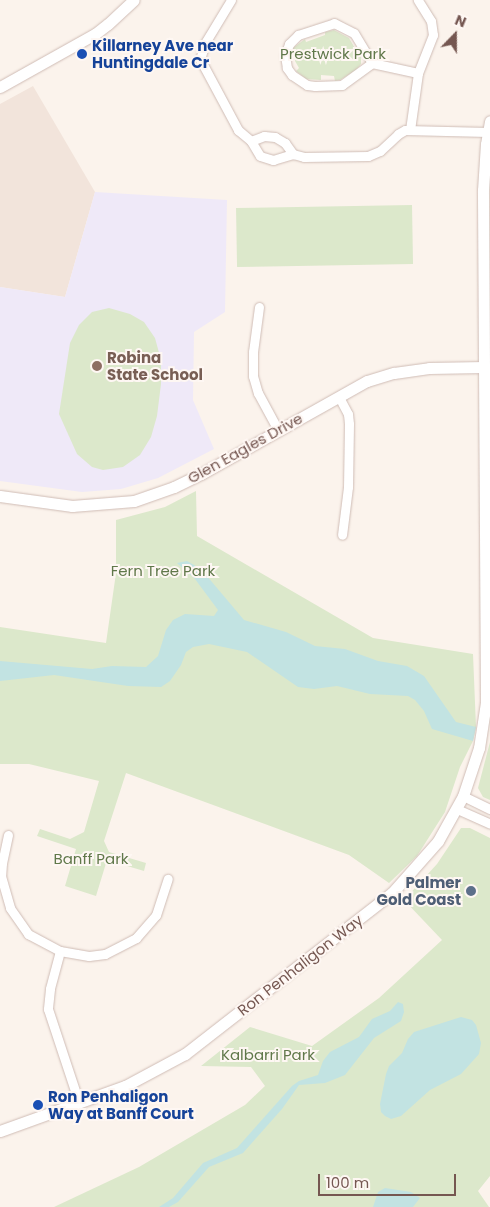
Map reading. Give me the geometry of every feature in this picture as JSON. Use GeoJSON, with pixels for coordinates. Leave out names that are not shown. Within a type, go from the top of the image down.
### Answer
{"type":"FeatureCollection","features":[{"type":"Feature","properties":{"kind":"street"},"geometry":{"type":"LineString","coordinates":[[0,87],[94,34],[134,0]]}},
{"type":"Feature","properties":{"kind":"street"},"geometry":{"type":"LineString","coordinates":[[231,0],[204,43],[200,59],[238,130],[251,141],[256,151],[266,158],[280,159],[293,154],[304,157],[368,156],[380,151],[401,132],[489,127]]}},
{"type":"Feature","properties":{"kind":"street"},"geometry":{"type":"LineString","coordinates":[[410,130],[418,73],[433,35],[431,21],[418,0]]}},
{"type":"Feature","properties":{"kind":"street"},"geometry":{"type":"LineString","coordinates":[[372,63],[347,83],[338,86],[315,86],[307,85],[292,75],[287,68],[285,55],[289,44],[298,36],[334,23],[354,32],[372,63],[418,73]]}},
{"type":"Feature","properties":{"kind":"street","name":"Ron Penhaligon Way"},"geometry":{"type":"LineString","coordinates":[[0,1131],[125,1086],[185,1054],[392,893],[438,841],[457,809],[473,773],[485,721],[488,579],[484,367],[487,215],[483,166],[489,127]]}},
{"type":"Feature","properties":{"kind":"street"},"geometry":{"type":"LineString","coordinates":[[251,141],[264,136],[275,137],[285,143],[293,154]]}},
{"type":"Feature","properties":{"kind":"street"},"geometry":{"type":"LineString","coordinates":[[259,308],[253,352],[253,376],[258,393],[278,430]]}},
{"type":"Feature","properties":{"kind":"street","name":"Glen Eagles Drive"},"geometry":{"type":"LineString","coordinates":[[0,496],[72,506],[134,501],[188,480],[367,381],[394,373],[429,368],[484,367]]}},
{"type":"Feature","properties":{"kind":"street"},"geometry":{"type":"LineString","coordinates":[[339,397],[348,414],[349,424],[348,487],[342,535]]}},
{"type":"Feature","properties":{"kind":"street"},"geometry":{"type":"LineString","coordinates":[[463,796],[490,809]]}},
{"type":"Feature","properties":{"kind":"street"},"geometry":{"type":"LineString","coordinates":[[457,809],[490,824]]}},
{"type":"Feature","properties":{"kind":"street"},"geometry":{"type":"LineString","coordinates":[[8,835],[1,876],[10,908],[28,934],[60,951],[89,956],[105,954],[136,938],[156,915],[168,878]]}},
{"type":"Feature","properties":{"kind":"street"},"geometry":{"type":"LineString","coordinates":[[60,951],[50,989],[48,1009],[79,1103]]}},
{"type":"Feature","properties":{"kind":"shaded area"},"geometry":{"type":"Polygon","coordinates":[[[33,86],[95,192],[65,297],[0,287],[0,104],[33,86]]]}},
{"type":"Feature","properties":{"kind":"shaded area","name":"Robina State School"},"geometry":{"type":"Polygon","coordinates":[[[95,192],[227,200],[225,312],[194,332],[193,400],[214,449],[158,478],[121,489],[82,492],[0,481],[0,287],[65,297],[95,192]]]}},
{"type":"Feature","properties":{"kind":"green space","name":"Prestwick Park"},"geometry":{"type":"Polygon","coordinates":[[[334,30],[349,38],[359,55],[361,54],[361,64],[356,70],[340,80],[335,81],[334,76],[321,75],[321,80],[306,79],[296,71],[299,68],[295,61],[295,54],[291,53],[293,48],[305,39],[306,42],[325,35],[325,32],[334,30]]]}},
{"type":"Feature","properties":{"kind":"green space"},"geometry":{"type":"Polygon","coordinates":[[[412,205],[413,264],[237,267],[236,208],[412,205]]]}},
{"type":"Feature","properties":{"kind":"green space"},"geometry":{"type":"Polygon","coordinates":[[[109,308],[130,314],[144,322],[155,338],[161,360],[161,384],[157,416],[151,437],[140,455],[123,467],[103,470],[92,467],[77,454],[59,414],[70,343],[79,325],[92,312],[109,308]]]}},
{"type":"Feature","properties":{"kind":"green space"},"geometry":{"type":"Polygon","coordinates":[[[196,491],[197,536],[373,638],[473,654],[476,727],[473,741],[460,767],[445,812],[417,856],[389,883],[349,855],[126,773],[104,841],[109,852],[146,863],[144,871],[107,860],[96,896],[65,886],[76,849],[37,836],[40,829],[70,839],[84,832],[99,781],[29,764],[0,764],[0,627],[106,643],[116,573],[116,520],[165,507],[196,491]]]}},
{"type":"Feature","properties":{"kind":"green space"},"geometry":{"type":"Polygon","coordinates":[[[490,742],[490,800],[483,797],[478,788],[490,742]]]}},
{"type":"Feature","properties":{"kind":"green space","name":"Kalbarri Park"},"geometry":{"type":"Polygon","coordinates":[[[461,828],[470,828],[490,838],[490,1176],[478,1191],[489,1207],[54,1207],[139,1167],[245,1105],[265,1086],[251,1067],[201,1066],[250,1027],[312,1046],[379,998],[442,940],[404,900],[437,864],[461,828]]]}},
{"type":"Feature","properties":{"kind":"water"},"geometry":{"type":"Polygon","coordinates":[[[187,561],[201,569],[244,620],[286,632],[315,646],[345,649],[378,661],[407,666],[424,676],[456,722],[476,727],[473,741],[432,729],[424,711],[415,700],[408,696],[370,694],[337,686],[314,689],[298,687],[247,652],[209,644],[193,647],[186,652],[181,665],[170,681],[161,687],[128,686],[54,675],[0,681],[0,661],[92,669],[112,666],[146,667],[158,656],[166,630],[173,620],[185,614],[214,616],[218,610],[195,579],[177,563],[187,561]]]}},
{"type":"Feature","properties":{"kind":"water"},"geometry":{"type":"Polygon","coordinates":[[[398,1002],[403,1004],[404,1012],[401,1021],[374,1038],[345,1075],[325,1083],[299,1085],[282,1109],[243,1153],[209,1167],[178,1202],[169,1207],[159,1207],[173,1198],[203,1163],[237,1148],[292,1086],[299,1081],[318,1075],[323,1061],[330,1052],[359,1037],[372,1019],[390,1011],[398,1002]]]}},
{"type":"Feature","properties":{"kind":"water"},"geometry":{"type":"Polygon","coordinates":[[[461,1017],[472,1020],[476,1025],[481,1043],[479,1054],[461,1074],[430,1090],[401,1116],[391,1119],[385,1116],[381,1112],[380,1104],[386,1074],[389,1066],[402,1053],[408,1039],[414,1032],[461,1017]]]}},
{"type":"Feature","properties":{"kind":"water"},"geometry":{"type":"Polygon","coordinates":[[[385,1188],[411,1192],[420,1198],[413,1207],[373,1207],[378,1192],[385,1188]]]}},
{"type":"Feature","properties":{"kind":"place","name":"Killarney Ave near Huntingdale Cr"},"geometry":{"type":"Point","coordinates":[82,54]}},
{"type":"Feature","properties":{"kind":"place","name":"Robina State School"},"geometry":{"type":"Point","coordinates":[97,366]}},
{"type":"Feature","properties":{"kind":"place","name":"Palmer Gold Coast"},"geometry":{"type":"Point","coordinates":[471,891]}},
{"type":"Feature","properties":{"kind":"place","name":"Ron Penhaligon Way at Banff Court"},"geometry":{"type":"Point","coordinates":[38,1105]}},
{"type":"Feature","properties":{"kind":"park label","name":"Fern Tree Park"},"geometry":{"type":"Point","coordinates":[163,571]}},
{"type":"Feature","properties":{"kind":"park label","name":"Banff Park"},"geometry":{"type":"Point","coordinates":[91,859]}}]}
